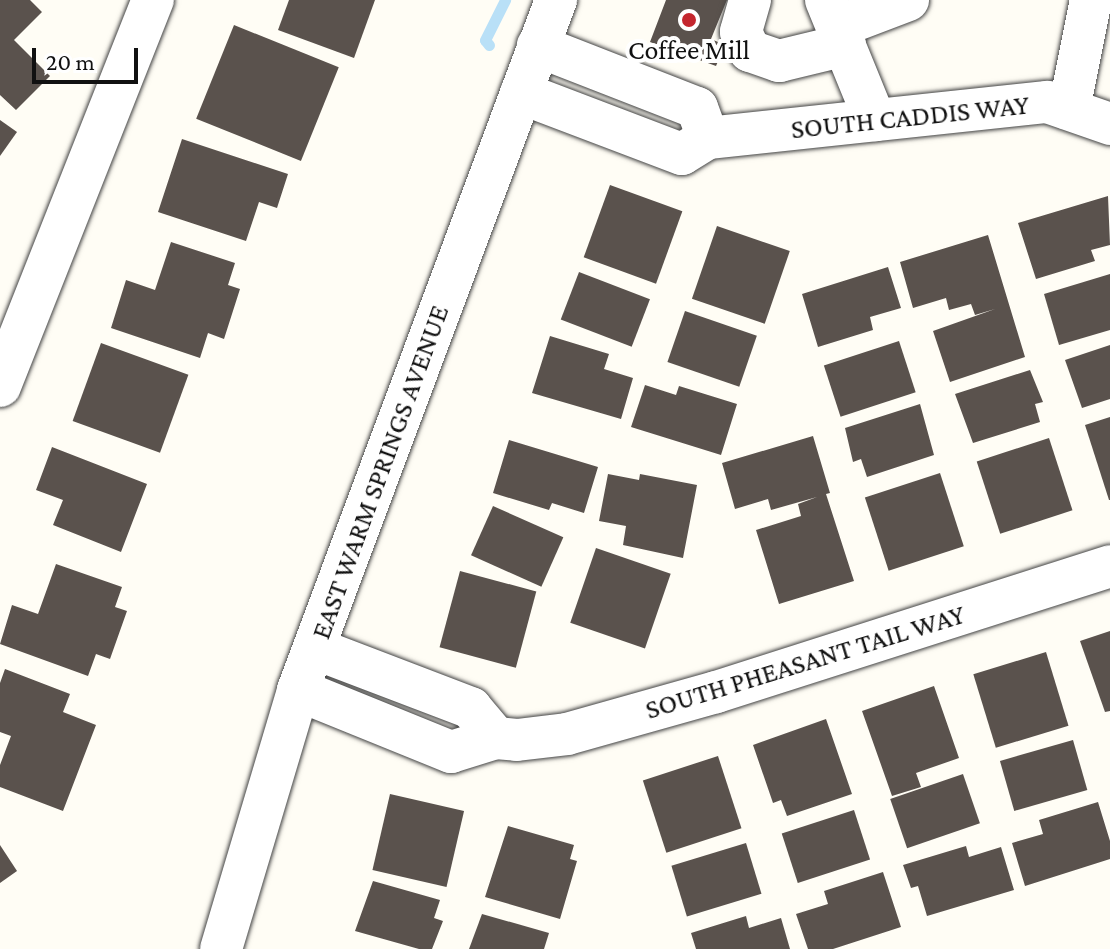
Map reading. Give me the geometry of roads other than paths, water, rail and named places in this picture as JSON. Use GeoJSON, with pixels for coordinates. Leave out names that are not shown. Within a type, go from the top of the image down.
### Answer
{"type":"FeatureCollection","features":[{"type":"Feature","properties":{"kind":"street"},"geometry":{"type":"LineString","coordinates":[[0,386],[153,0]]}},
{"type":"Feature","properties":{"kind":"street","name":"EAST WARM SPRINGS AVENUE"},"geometry":{"type":"LineString","coordinates":[[221,949],[298,690],[556,0]]}},
{"type":"Feature","properties":{"kind":"street"},"geometry":{"type":"LineString","coordinates":[[750,0],[741,32],[750,51],[779,61],[836,24],[908,0]]}},
{"type":"Feature","properties":{"kind":"street"},"geometry":{"type":"LineString","coordinates":[[1069,109],[1091,0]]}},
{"type":"Feature","properties":{"kind":"street"},"geometry":{"type":"LineString","coordinates":[[836,24],[875,120]]}},
{"type":"Feature","properties":{"kind":"street"},"geometry":{"type":"LineString","coordinates":[[538,46],[697,108],[708,138]]}},
{"type":"Feature","properties":{"kind":"street","name":"SOUTH CADDIS WAY"},"geometry":{"type":"LineString","coordinates":[[521,93],[682,154],[708,138],[1039,103],[1069,109],[1110,124]]}},
{"type":"Feature","properties":{"kind":"street","name":"SOUTH PHEASANT TAIL WAY"},"geometry":{"type":"LineString","coordinates":[[298,690],[451,752],[496,738],[517,740],[567,734],[716,692],[1110,566]]}},
{"type":"Feature","properties":{"kind":"street"},"geometry":{"type":"LineString","coordinates":[[314,648],[471,708],[496,738]]}},
{"type":"Feature","properties":{"kind":"waterway"},"geometry":{"type":"LineString","coordinates":[[489,45],[485,40],[505,0]]}},
{"type":"Feature","properties":{"kind":"place","name":"Coffee Mill"},"geometry":{"type":"Point","coordinates":[689,20]}}]}
